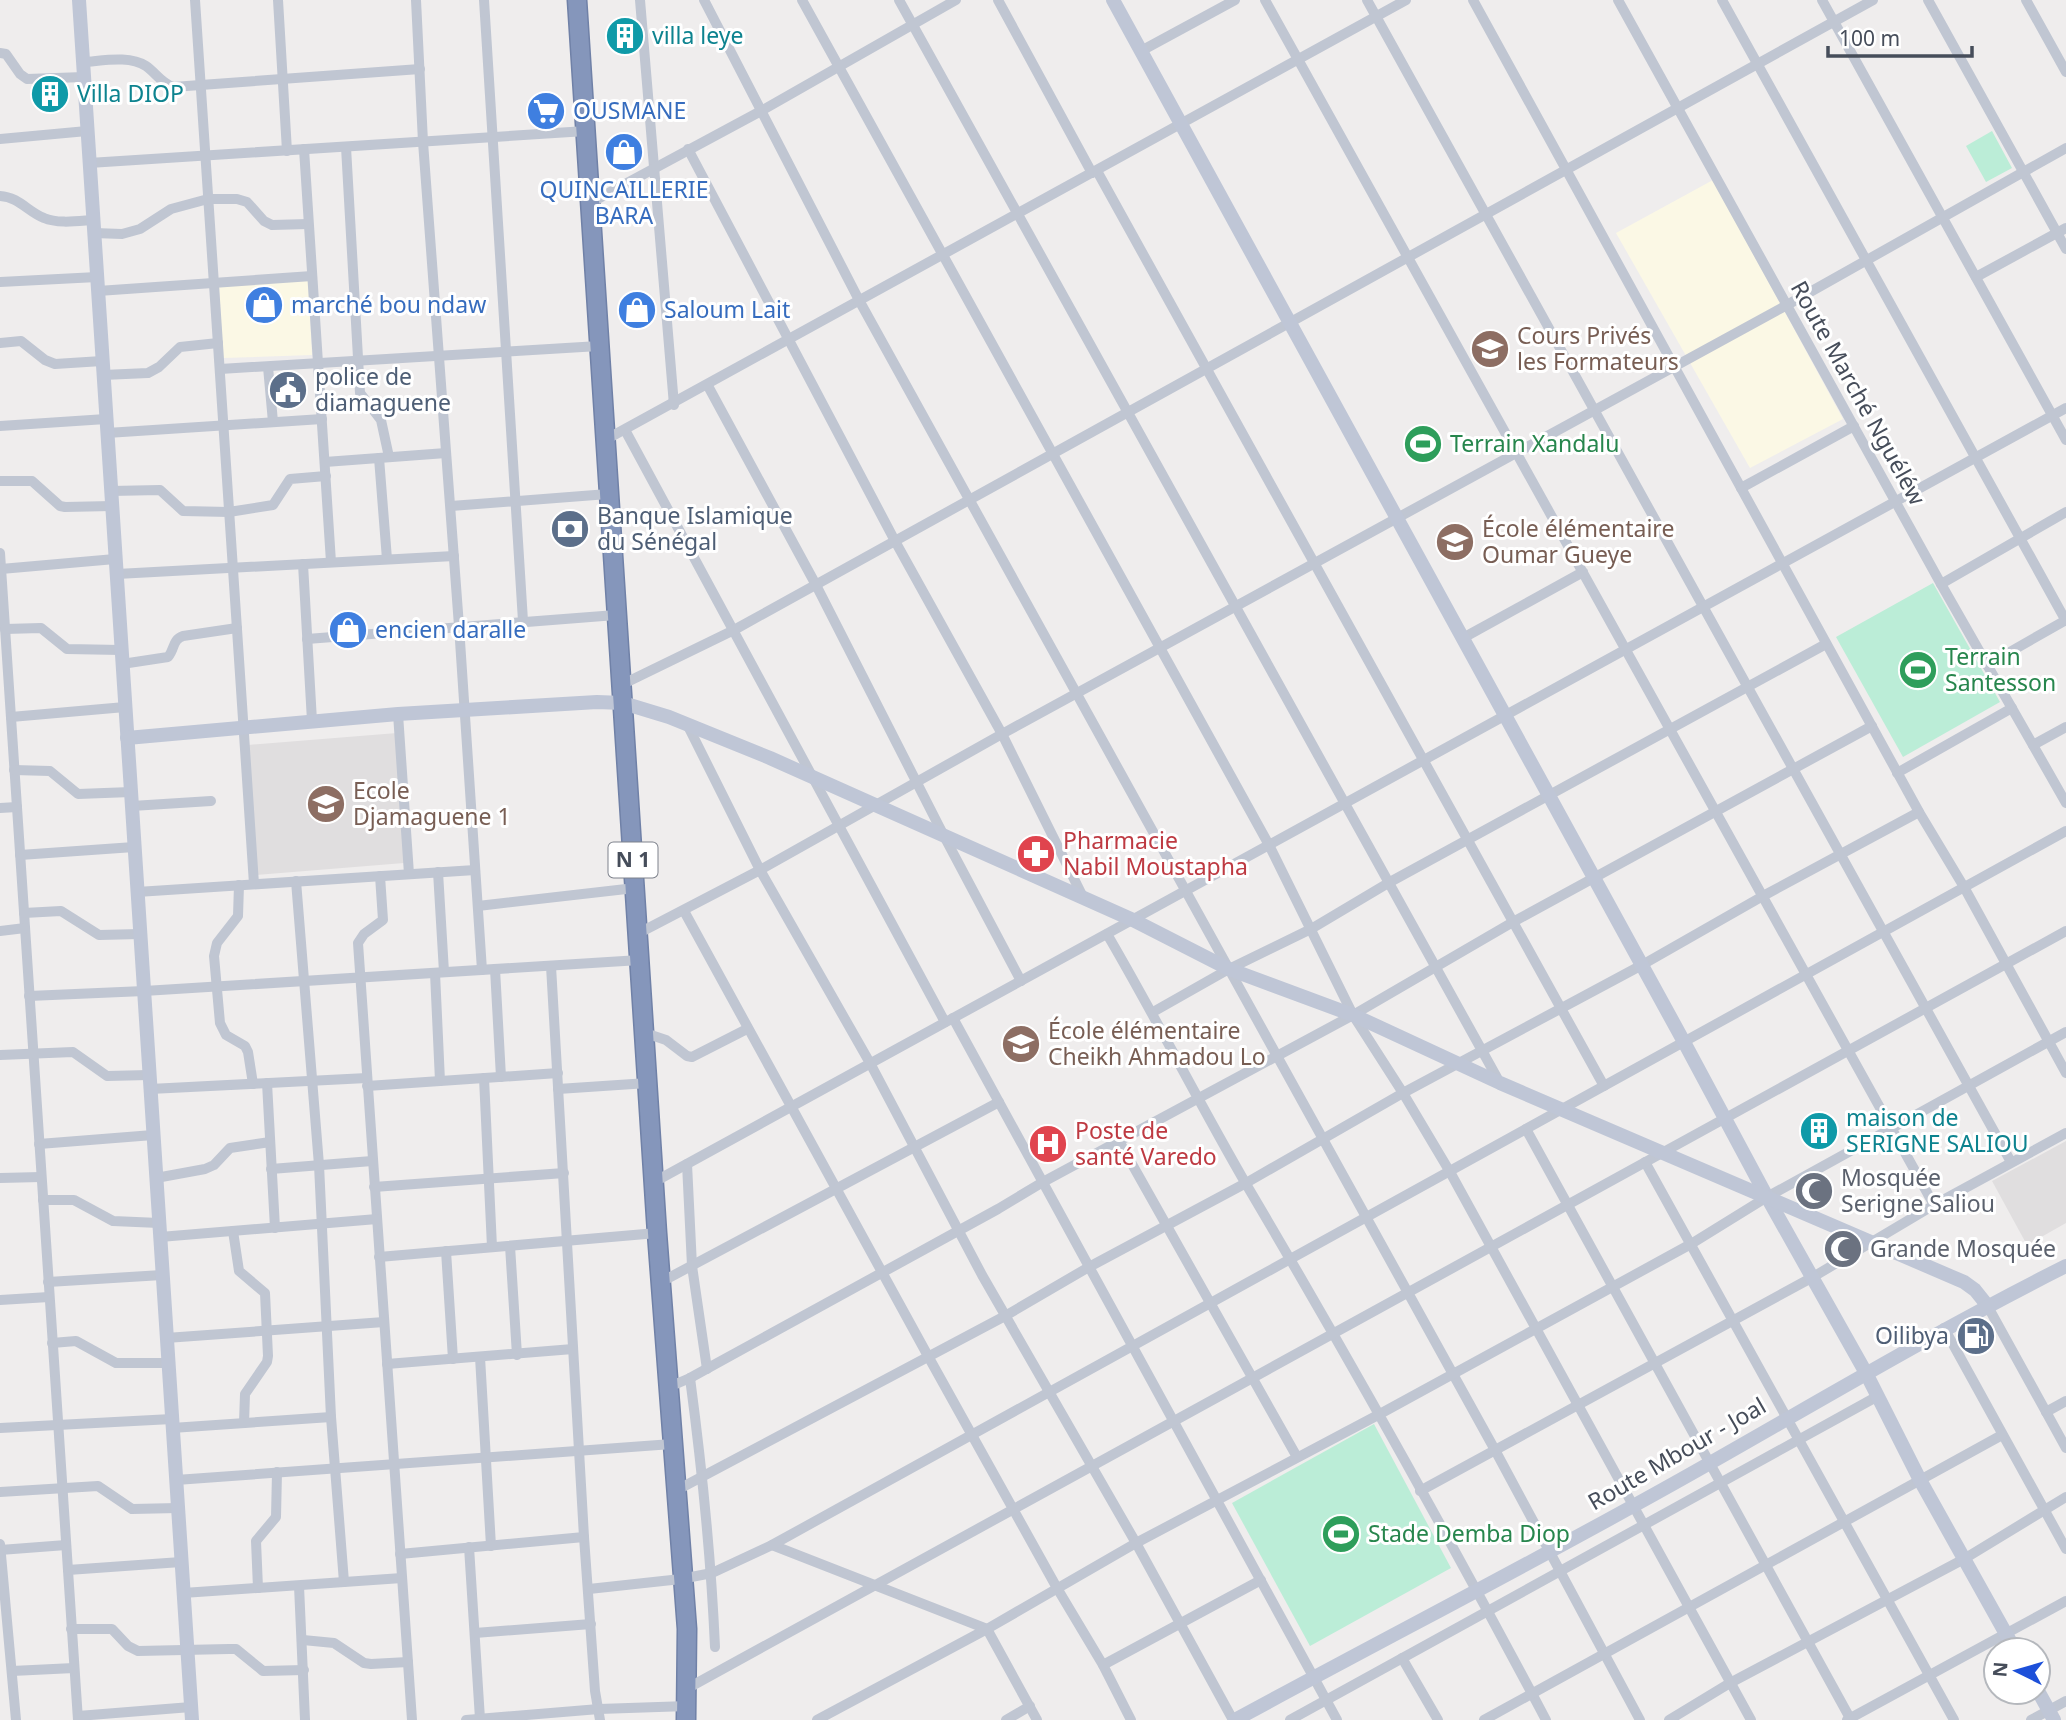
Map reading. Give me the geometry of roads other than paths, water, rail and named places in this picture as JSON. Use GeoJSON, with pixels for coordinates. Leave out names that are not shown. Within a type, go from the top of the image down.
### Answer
{"type":"FeatureCollection","features":[{"type":"Feature","properties":{"kind":"highway","name":"N 1"},"geometry":{"type":"LineString","coordinates":[[577,0],[657,1233],[677,1490],[681,1579],[687,1629],[687,1705]]}},
{"type":"Feature","properties":{"kind":"main road"},"geometry":{"type":"LineString","coordinates":[[79,0],[191,1714]]}},
{"type":"Feature","properties":{"kind":"main road"},"geometry":{"type":"LineString","coordinates":[[1113,0],[2007,1635]]}},
{"type":"Feature","properties":{"kind":"main road"},"geometry":{"type":"LineString","coordinates":[[127,738],[398,714],[597,702],[622,694],[1083,897],[1229,969],[1353,1015],[1500,1083],[1964,1282],[1975,1290],[1987,1305]]}},
{"type":"Feature","properties":{"kind":"main road","name":"Route Mbour - Joal"},"geometry":{"type":"LineString","coordinates":[[1234,1720],[1550,1552],[1944,1328],[2066,1266]]}},
{"type":"Feature","properties":{"kind":"street"},"geometry":{"type":"LineString","coordinates":[[195,0],[254,884]]}},
{"type":"Feature","properties":{"kind":"street"},"geometry":{"type":"LineString","coordinates":[[278,0],[286,151]]}},
{"type":"Feature","properties":{"kind":"street"},"geometry":{"type":"LineString","coordinates":[[416,0],[423,142],[482,970]]}},
{"type":"Feature","properties":{"kind":"street"},"geometry":{"type":"LineString","coordinates":[[484,0],[523,621]]}},
{"type":"Feature","properties":{"kind":"street"},"geometry":{"type":"LineString","coordinates":[[640,0],[674,405]]}},
{"type":"Feature","properties":{"kind":"street"},"geometry":{"type":"LineString","coordinates":[[704,0],[860,302],[1453,1375],[1640,1720]]}},
{"type":"Feature","properties":{"kind":"street"},"geometry":{"type":"LineString","coordinates":[[802,0],[1269,845],[1353,1015],[1450,1172],[1752,1720]]}},
{"type":"Feature","properties":{"kind":"street"},"geometry":{"type":"LineString","coordinates":[[899,0],[1500,1083]]}},
{"type":"Feature","properties":{"kind":"street"},"geometry":{"type":"LineString","coordinates":[[590,203],[761,111],[956,0]]}},
{"type":"Feature","properties":{"kind":"street"},"geometry":{"type":"LineString","coordinates":[[998,0],[1604,1086]]}},
{"type":"Feature","properties":{"kind":"street"},"geometry":{"type":"LineString","coordinates":[[1141,51],[1235,0]]}},
{"type":"Feature","properties":{"kind":"street"},"geometry":{"type":"LineString","coordinates":[[1265,0],[1934,1205]]}},
{"type":"Feature","properties":{"kind":"street"},"geometry":{"type":"LineString","coordinates":[[1367,0],[2011,1162]]}},
{"type":"Feature","properties":{"kind":"street"},"geometry":{"type":"LineString","coordinates":[[605,440],[674,405],[1406,0]]}},
{"type":"Feature","properties":{"kind":"street"},"geometry":{"type":"LineString","coordinates":[[1473,0],[1897,773],[1964,887],[2066,1073]]}},
{"type":"Feature","properties":{"kind":"street","name":"Route Marché Nguéléw"},"geometry":{"type":"LineString","coordinates":[[1618,0],[1941,584],[2066,803]]}},
{"type":"Feature","properties":{"kind":"street"},"geometry":{"type":"LineString","coordinates":[[1722,0],[2066,621],[1987,665]]}},
{"type":"Feature","properties":{"kind":"street"},"geometry":{"type":"LineString","coordinates":[[1822,0],[2066,440]]}},
{"type":"Feature","properties":{"kind":"street"},"geometry":{"type":"LineString","coordinates":[[622,694],[734,629],[1873,0]]}},
{"type":"Feature","properties":{"kind":"street"},"geometry":{"type":"LineString","coordinates":[[1928,0],[2023,172],[2062,230],[2066,249]]}},
{"type":"Feature","properties":{"kind":"street"},"geometry":{"type":"LineString","coordinates":[[2026,0],[2066,72]]}},
{"type":"Feature","properties":{"kind":"street"},"geometry":{"type":"LineString","coordinates":[[0,53],[6,54],[20,74],[27,79],[132,60],[148,67],[166,85],[173,87],[421,69]]}},
{"type":"Feature","properties":{"kind":"street"},"geometry":{"type":"LineString","coordinates":[[0,139],[87,131]]}},
{"type":"Feature","properties":{"kind":"street"},"geometry":{"type":"LineString","coordinates":[[89,163],[586,131]]}},
{"type":"Feature","properties":{"kind":"street"},"geometry":{"type":"LineString","coordinates":[[346,147],[360,393],[381,420],[387,559]]}},
{"type":"Feature","properties":{"kind":"street"},"geometry":{"type":"LineString","coordinates":[[639,933],[760,870],[1002,734],[1787,305],[2066,148]]}},
{"type":"Feature","properties":{"kind":"street"},"geometry":{"type":"LineString","coordinates":[[304,149],[331,562]]}},
{"type":"Feature","properties":{"kind":"street"},"geometry":{"type":"LineString","coordinates":[[688,149],[895,541],[1002,734],[1083,897]]}},
{"type":"Feature","properties":{"kind":"street"},"geometry":{"type":"LineString","coordinates":[[0,196],[20,202],[46,220],[122,234],[140,229],[171,209],[208,199],[237,199],[247,202],[264,221],[272,225],[308,224]]}},
{"type":"Feature","properties":{"kind":"street"},"geometry":{"type":"LineString","coordinates":[[1976,276],[2062,230]]}},
{"type":"Feature","properties":{"kind":"street"},"geometry":{"type":"LineString","coordinates":[[0,282],[214,283],[312,276]]}},
{"type":"Feature","properties":{"kind":"street"},"geometry":{"type":"LineString","coordinates":[[0,343],[21,341],[55,365],[148,373],[159,367],[180,347],[218,343]]}},
{"type":"Feature","properties":{"kind":"street"},"geometry":{"type":"LineString","coordinates":[[220,369],[599,346]]}},
{"type":"Feature","properties":{"kind":"street"},"geometry":{"type":"LineString","coordinates":[[268,367],[272,422]]}},
{"type":"Feature","properties":{"kind":"street"},"geometry":{"type":"LineString","coordinates":[[708,386],[816,584],[1021,981]]}},
{"type":"Feature","properties":{"kind":"street"},"geometry":{"type":"LineString","coordinates":[[654,1182],[2066,408]]}},
{"type":"Feature","properties":{"kind":"street"},"geometry":{"type":"LineString","coordinates":[[0,426],[223,425],[322,419]]}},
{"type":"Feature","properties":{"kind":"street"},"geometry":{"type":"LineString","coordinates":[[1741,488],[1854,426]]}},
{"type":"Feature","properties":{"kind":"street"},"geometry":{"type":"LineString","coordinates":[[625,430],[838,826],[949,1021],[999,1102],[1337,1720]]}},
{"type":"Feature","properties":{"kind":"street"},"geometry":{"type":"LineString","coordinates":[[325,462],[446,453]]}},
{"type":"Feature","properties":{"kind":"street"},"geometry":{"type":"LineString","coordinates":[[0,481],[32,481],[60,506],[65,507],[160,490],[183,511],[229,512],[273,505],[290,479],[326,476]]}},
{"type":"Feature","properties":{"kind":"street"},"geometry":{"type":"LineString","coordinates":[[451,506],[608,494]]}},
{"type":"Feature","properties":{"kind":"street"},"geometry":{"type":"LineString","coordinates":[[1941,584],[2066,512]]}},
{"type":"Feature","properties":{"kind":"street"},"geometry":{"type":"LineString","coordinates":[[0,553],[5,629],[4,683],[11,717],[15,770],[78,1718],[191,1714]]}},
{"type":"Feature","properties":{"kind":"street"},"geometry":{"type":"LineString","coordinates":[[1,563],[233,568],[454,556]]}},
{"type":"Feature","properties":{"kind":"street"},"geometry":{"type":"LineString","coordinates":[[303,564],[312,721]]}},
{"type":"Feature","properties":{"kind":"street"},"geometry":{"type":"LineString","coordinates":[[1463,638],[1583,572]]}},
{"type":"Feature","properties":{"kind":"street"},"geometry":{"type":"LineString","coordinates":[[307,639],[616,615]]}},
{"type":"Feature","properties":{"kind":"street"},"geometry":{"type":"LineString","coordinates":[[5,629],[41,628],[62,647],[71,650],[122,657],[168,657],[178,638],[237,628]]}},
{"type":"Feature","properties":{"kind":"street"},"geometry":{"type":"LineString","coordinates":[[1153,1012],[1229,969],[1311,929],[1390,882],[1826,644]]}},
{"type":"Feature","properties":{"kind":"street"},"geometry":{"type":"LineString","coordinates":[[11,717],[125,707]]}},
{"type":"Feature","properties":{"kind":"street"},"geometry":{"type":"LineString","coordinates":[[1897,773],[2012,708]]}},
{"type":"Feature","properties":{"kind":"street"},"geometry":{"type":"LineString","coordinates":[[398,714],[409,874]]}},
{"type":"Feature","properties":{"kind":"street"},"geometry":{"type":"LineString","coordinates":[[687,724],[760,870],[870,1063],[1005,1316],[1234,1720]]}},
{"type":"Feature","properties":{"kind":"street"},"geometry":{"type":"LineString","coordinates":[[669,1387],[707,1369],[1043,1182],[1353,1015],[1513,922],[1872,726]]}},
{"type":"Feature","properties":{"kind":"street"},"geometry":{"type":"LineString","coordinates":[[2033,745],[2066,727]]}},
{"type":"Feature","properties":{"kind":"street"},"geometry":{"type":"LineString","coordinates":[[15,770],[50,771],[78,794],[131,799],[211,801]]}},
{"type":"Feature","properties":{"kind":"street"},"geometry":{"type":"LineString","coordinates":[[0,808],[17,807]]}},
{"type":"Feature","properties":{"kind":"street"},"geometry":{"type":"LineString","coordinates":[[677,1490],[1005,1316],[1403,1093],[1919,812]]}},
{"type":"Feature","properties":{"kind":"street"},"geometry":{"type":"LineString","coordinates":[[589,1589],[712,1573],[772,1545],[2066,831]]}},
{"type":"Feature","properties":{"kind":"street"},"geometry":{"type":"LineString","coordinates":[[20,855],[134,848]]}},
{"type":"Feature","properties":{"kind":"street"},"geometry":{"type":"LineString","coordinates":[[137,892],[475,870]]}},
{"type":"Feature","properties":{"kind":"street"},"geometry":{"type":"LineString","coordinates":[[438,872],[440,1081]]}},
{"type":"Feature","properties":{"kind":"street"},"geometry":{"type":"LineString","coordinates":[[380,876],[383,920],[364,934],[358,943],[412,1720]]}},
{"type":"Feature","properties":{"kind":"street"},"geometry":{"type":"LineString","coordinates":[[296,881],[318,1165],[331,1417],[344,1582]]}},
{"type":"Feature","properties":{"kind":"street"},"geometry":{"type":"LineString","coordinates":[[239,885],[238,916],[214,950],[222,1031],[245,1046],[253,1084]]}},
{"type":"Feature","properties":{"kind":"street"},"geometry":{"type":"LineString","coordinates":[[478,906],[635,888]]}},
{"type":"Feature","properties":{"kind":"street"},"geometry":{"type":"LineString","coordinates":[[24,913],[61,911],[99,935],[140,934]]}},
{"type":"Feature","properties":{"kind":"street"},"geometry":{"type":"LineString","coordinates":[[684,911],[1131,1720]]}},
{"type":"Feature","properties":{"kind":"street"},"geometry":{"type":"LineString","coordinates":[[0,931],[25,929]]}},
{"type":"Feature","properties":{"kind":"street"},"geometry":{"type":"LineString","coordinates":[[466,1720],[600,1715],[687,1705],[873,1586],[2066,931]]}},
{"type":"Feature","properties":{"kind":"street"},"geometry":{"type":"LineString","coordinates":[[1107,934],[1153,1012],[1246,1183],[1292,1259],[1546,1720]]}},
{"type":"Feature","properties":{"kind":"street"},"geometry":{"type":"LineString","coordinates":[[29,996],[640,960]]}},
{"type":"Feature","properties":{"kind":"street"},"geometry":{"type":"LineString","coordinates":[[551,966],[584,1537],[595,1690],[600,1715]]}},
{"type":"Feature","properties":{"kind":"street"},"geometry":{"type":"LineString","coordinates":[[495,969],[502,1077]]}},
{"type":"Feature","properties":{"kind":"street"},"geometry":{"type":"LineString","coordinates":[[645,1033],[666,1041],[692,1057],[747,1029]]}},
{"type":"Feature","properties":{"kind":"street"},"geometry":{"type":"LineString","coordinates":[[817,1720],[987,1629],[1136,1543],[1537,1329],[2066,1032]]}},
{"type":"Feature","properties":{"kind":"street"},"geometry":{"type":"LineString","coordinates":[[0,1055],[73,1052],[107,1076],[150,1082],[253,1084],[440,1081],[558,1073]]}},
{"type":"Feature","properties":{"kind":"street"},"geometry":{"type":"LineString","coordinates":[[484,1078],[492,1247]]}},
{"type":"Feature","properties":{"kind":"street"},"geometry":{"type":"LineString","coordinates":[[267,1083],[275,1228]]}},
{"type":"Feature","properties":{"kind":"street"},"geometry":{"type":"LineString","coordinates":[[558,1089],[648,1083]]}},
{"type":"Feature","properties":{"kind":"street"},"geometry":{"type":"LineString","coordinates":[[661,1282],[999,1102]]}},
{"type":"Feature","properties":{"kind":"street"},"geometry":{"type":"LineString","coordinates":[[1526,1129],[1850,1719],[2066,1601]]}},
{"type":"Feature","properties":{"kind":"street"},"geometry":{"type":"LineString","coordinates":[[1420,1491],[1734,1321],[1873,1243],[1934,1205],[2066,1133]]}},
{"type":"Feature","properties":{"kind":"street"},"geometry":{"type":"LineString","coordinates":[[39,1144],[153,1135]]}},
{"type":"Feature","properties":{"kind":"street"},"geometry":{"type":"LineString","coordinates":[[1119,1141],[1297,1457]]}},
{"type":"Feature","properties":{"kind":"street"},"geometry":{"type":"LineString","coordinates":[[156,1178],[205,1169],[214,1165],[230,1148],[270,1142]]}},
{"type":"Feature","properties":{"kind":"street"},"geometry":{"type":"LineString","coordinates":[[271,1169],[372,1161]]}},
{"type":"Feature","properties":{"kind":"street"},"geometry":{"type":"LineString","coordinates":[[1645,1162],[1954,1720]]}},
{"type":"Feature","properties":{"kind":"street"},"geometry":{"type":"LineString","coordinates":[[687,1164],[692,1266],[707,1369]]}},
{"type":"Feature","properties":{"kind":"street"},"geometry":{"type":"LineString","coordinates":[[374,1187],[564,1173]]}},
{"type":"Feature","properties":{"kind":"street"},"geometry":{"type":"LineString","coordinates":[[0,1178],[41,1177]]}},
{"type":"Feature","properties":{"kind":"street"},"geometry":{"type":"LineString","coordinates":[[43,1200],[75,1200],[113,1220],[159,1230],[233,1231],[377,1219]]}},
{"type":"Feature","properties":{"kind":"street"},"geometry":{"type":"LineString","coordinates":[[233,1231],[239,1271],[265,1293],[268,1331],[267,1362],[245,1394],[244,1423]]}},
{"type":"Feature","properties":{"kind":"street"},"geometry":{"type":"LineString","coordinates":[[379,1256],[657,1233]]}},
{"type":"Feature","properties":{"kind":"street"},"geometry":{"type":"LineString","coordinates":[[510,1245],[517,1355]]}},
{"type":"Feature","properties":{"kind":"street"},"geometry":{"type":"LineString","coordinates":[[446,1251],[453,1359]]}},
{"type":"Feature","properties":{"kind":"street"},"geometry":{"type":"LineString","coordinates":[[48,1282],[162,1275]]}},
{"type":"Feature","properties":{"kind":"street"},"geometry":{"type":"LineString","coordinates":[[0,1300],[49,1297]]}},
{"type":"Feature","properties":{"kind":"street"},"geometry":{"type":"LineString","coordinates":[[1987,1305],[2066,1448]]}},
{"type":"Feature","properties":{"kind":"street"},"geometry":{"type":"LineString","coordinates":[[166,1338],[384,1322]]}},
{"type":"Feature","properties":{"kind":"street"},"geometry":{"type":"LineString","coordinates":[[1944,1328],[2066,1549]]}},
{"type":"Feature","properties":{"kind":"street"},"geometry":{"type":"LineString","coordinates":[[52,1343],[76,1341],[116,1363],[168,1363]]}},
{"type":"Feature","properties":{"kind":"street"},"geometry":{"type":"LineString","coordinates":[[387,1364],[573,1349]]}},
{"type":"Feature","properties":{"kind":"street"},"geometry":{"type":"LineString","coordinates":[[480,1357],[491,1546]]}},
{"type":"Feature","properties":{"kind":"street"},"geometry":{"type":"LineString","coordinates":[[690,1378],[703,1476],[712,1573],[715,1647]]}},
{"type":"Feature","properties":{"kind":"street"},"geometry":{"type":"LineString","coordinates":[[1290,1720],[1878,1396]]}},
{"type":"Feature","properties":{"kind":"street"},"geometry":{"type":"LineString","coordinates":[[2046,1412],[2066,1401]]}},
{"type":"Feature","properties":{"kind":"street"},"geometry":{"type":"LineString","coordinates":[[0,1428],[244,1423],[331,1417]]}},
{"type":"Feature","properties":{"kind":"street"},"geometry":{"type":"LineString","coordinates":[[1484,1720],[2002,1434]]}},
{"type":"Feature","properties":{"kind":"street"},"geometry":{"type":"LineString","coordinates":[[176,1480],[672,1444]]}},
{"type":"Feature","properties":{"kind":"street"},"geometry":{"type":"LineString","coordinates":[[258,1588],[256,1541],[276,1517],[277,1472]]}},
{"type":"Feature","properties":{"kind":"street"},"geometry":{"type":"LineString","coordinates":[[0,1492],[97,1486],[132,1509],[178,1508]]}},
{"type":"Feature","properties":{"kind":"street"},"geometry":{"type":"LineString","coordinates":[[1669,1720],[1731,1683],[1964,1559],[2066,1497]]}},
{"type":"Feature","properties":{"kind":"street"},"geometry":{"type":"LineString","coordinates":[[400,1554],[584,1537]]}},
{"type":"Feature","properties":{"kind":"street"},"geometry":{"type":"LineString","coordinates":[[0,1544],[3,1609],[16,1720]]}},
{"type":"Feature","properties":{"kind":"street"},"geometry":{"type":"LineString","coordinates":[[0,1550],[66,1545]]}},
{"type":"Feature","properties":{"kind":"street"},"geometry":{"type":"LineString","coordinates":[[772,1545],[987,1629],[1037,1720]]}},
{"type":"Feature","properties":{"kind":"street"},"geometry":{"type":"LineString","coordinates":[[469,1547],[480,1719]]}},
{"type":"Feature","properties":{"kind":"street"},"geometry":{"type":"LineString","coordinates":[[68,1570],[181,1562]]}},
{"type":"Feature","properties":{"kind":"street"},"geometry":{"type":"LineString","coordinates":[[183,1593],[401,1578]]}},
{"type":"Feature","properties":{"kind":"street"},"geometry":{"type":"LineString","coordinates":[[1103,1665],[1261,1580]]}},
{"type":"Feature","properties":{"kind":"street"},"geometry":{"type":"LineString","coordinates":[[299,1586],[305,1720]]}},
{"type":"Feature","properties":{"kind":"street"},"geometry":{"type":"LineString","coordinates":[[475,1633],[591,1624]]}},
{"type":"Feature","properties":{"kind":"street"},"geometry":{"type":"LineString","coordinates":[[71,1629],[112,1629],[128,1646],[138,1651],[236,1650],[263,1671],[303,1670]]}},
{"type":"Feature","properties":{"kind":"street"},"geometry":{"type":"LineString","coordinates":[[303,1640],[334,1643],[364,1662],[372,1664],[408,1662]]}},
{"type":"Feature","properties":{"kind":"street"},"geometry":{"type":"LineString","coordinates":[[1402,1658],[1438,1720]]}},
{"type":"Feature","properties":{"kind":"street"},"geometry":{"type":"LineString","coordinates":[[12,1671],[74,1668]]}},
{"type":"Feature","properties":{"kind":"street"},"geometry":{"type":"LineString","coordinates":[[0,1690],[13,1687]]}},
{"type":"Feature","properties":{"kind":"street"},"geometry":{"type":"LineString","coordinates":[[2031,1720],[2051,1715],[2066,1701]]}},
{"type":"Feature","properties":{"kind":"street"},"geometry":{"type":"LineString","coordinates":[[1006,1720],[1030,1706]]}},
{"type":"Feature","properties":{"kind":"place","name":"villa leye"},"geometry":{"type":"Point","coordinates":[625,36]}},
{"type":"Feature","properties":{"kind":"place","name":"Villa DIOP"},"geometry":{"type":"Point","coordinates":[50,94]}},
{"type":"Feature","properties":{"kind":"place","name":"OUSMANE"},"geometry":{"type":"Point","coordinates":[546,111]}},
{"type":"Feature","properties":{"kind":"place","name":"QUINCAILLERIE BARA"},"geometry":{"type":"Point","coordinates":[624,152]}},
{"type":"Feature","properties":{"kind":"place","name":"marché bou ndaw"},"geometry":{"type":"Point","coordinates":[264,305]}},
{"type":"Feature","properties":{"kind":"place","name":"Saloum Lait"},"geometry":{"type":"Point","coordinates":[637,310]}},
{"type":"Feature","properties":{"kind":"place","name":"Cours Privés les Formateurs"},"geometry":{"type":"Point","coordinates":[1490,349]}},
{"type":"Feature","properties":{"kind":"place","name":"police de diamaguene"},"geometry":{"type":"Point","coordinates":[288,390]}},
{"type":"Feature","properties":{"kind":"place","name":"Terrain Xandalu"},"geometry":{"type":"Point","coordinates":[1423,444]}},
{"type":"Feature","properties":{"kind":"place","name":"Banque Islamique du Sénégal"},"geometry":{"type":"Point","coordinates":[570,529]}},
{"type":"Feature","properties":{"kind":"place","name":"École élémentaire Oumar Gueye"},"geometry":{"type":"Point","coordinates":[1455,542]}},
{"type":"Feature","properties":{"kind":"place","name":"encien daralle"},"geometry":{"type":"Point","coordinates":[348,630]}},
{"type":"Feature","properties":{"kind":"place","name":"Terrain Santesson"},"geometry":{"type":"Point","coordinates":[1918,670]}},
{"type":"Feature","properties":{"kind":"place","name":"Ecole Djamaguene 1"},"geometry":{"type":"Point","coordinates":[326,804]}},
{"type":"Feature","properties":{"kind":"place","name":"Pharmacie Nabil Moustapha"},"geometry":{"type":"Point","coordinates":[1036,854]}},
{"type":"Feature","properties":{"kind":"place","name":"École élémentaire Cheikh Ahmadou Lo"},"geometry":{"type":"Point","coordinates":[1021,1044]}},
{"type":"Feature","properties":{"kind":"place","name":"maison de SERIGNE SALIOU"},"geometry":{"type":"Point","coordinates":[1819,1131]}},
{"type":"Feature","properties":{"kind":"place","name":"Poste de santé Varedo"},"geometry":{"type":"Point","coordinates":[1048,1144]}},
{"type":"Feature","properties":{"kind":"place","name":"Mosquée Serigne Saliou"},"geometry":{"type":"Point","coordinates":[1814,1191]}},
{"type":"Feature","properties":{"kind":"place","name":"Grande Mosquée"},"geometry":{"type":"Point","coordinates":[1843,1249]}},
{"type":"Feature","properties":{"kind":"place","name":"Oilibya"},"geometry":{"type":"Point","coordinates":[1976,1336]}},
{"type":"Feature","properties":{"kind":"place","name":"Stade Demba Diop"},"geometry":{"type":"Point","coordinates":[1341,1534]}}]}
